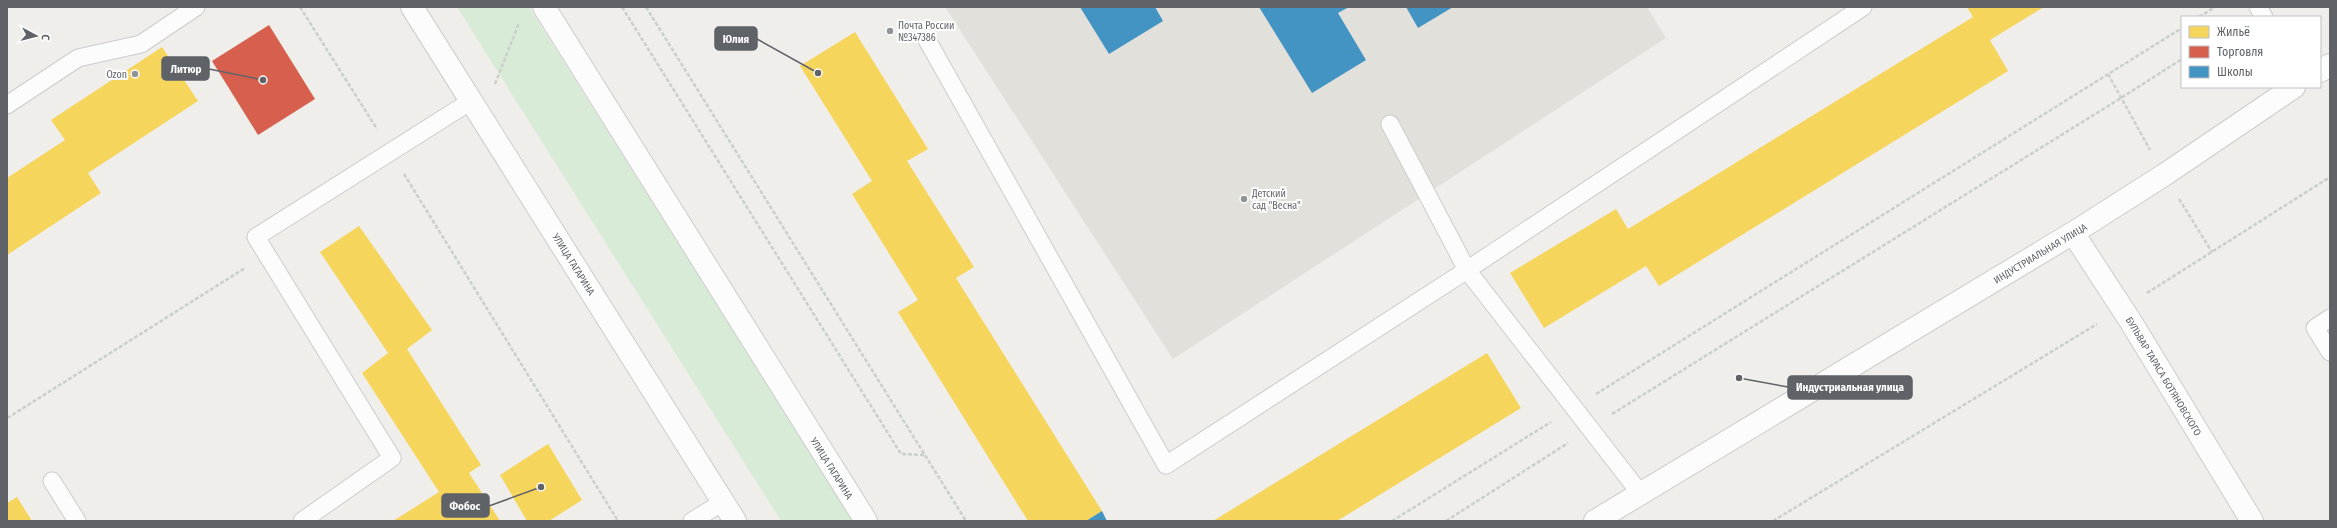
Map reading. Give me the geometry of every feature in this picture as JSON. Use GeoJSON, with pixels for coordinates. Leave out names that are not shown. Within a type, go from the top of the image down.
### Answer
{"type":"FeatureCollection","features":[{"type":"Feature","properties":{"kind":"street","name":"УЛИЦА ГАГАРИНА"},"geometry":{"type":"LineString","coordinates":[[412,7],[735,521]]}},
{"type":"Feature","properties":{"kind":"street","name":"УЛИЦА ГАГАРИНА"},"geometry":{"type":"LineString","coordinates":[[544,7],[866,521]]}},
{"type":"Feature","properties":{"kind":"street"},"geometry":{"type":"LineString","coordinates":[[2321,70],[2330,65]]}},
{"type":"Feature","properties":{"kind":"street","name":"ИНДУСТРИАЛЬНАЯ УЛИЦА"},"geometry":{"type":"LineString","coordinates":[[1595,521],[2073,233],[2164,175],[2293,88]]}},
{"type":"Feature","properties":{"kind":"street","name":"БУЛЬВАР ТАРАСА БОТЯНОВСКОГО"},"geometry":{"type":"LineString","coordinates":[[2073,233],[2123,308],[2252,521]]}},
{"type":"Feature","properties":{"kind":"lane"},"geometry":{"type":"LineString","coordinates":[[7,105],[78,58],[141,44],[196,7]]}},
{"type":"Feature","properties":{"kind":"lane"},"geometry":{"type":"LineString","coordinates":[[926,38],[1166,465],[1467,270],[1863,7]]}},
{"type":"Feature","properties":{"kind":"lane"},"geometry":{"type":"LineString","coordinates":[[2258,7],[2263,16]]}},
{"type":"Feature","properties":{"kind":"lane"},"geometry":{"type":"LineString","coordinates":[[302,521],[392,458],[256,236],[391,151],[476,109]]}},
{"type":"Feature","properties":{"kind":"lane"},"geometry":{"type":"LineString","coordinates":[[1390,124],[1467,270],[1640,493]]}},
{"type":"Feature","properties":{"kind":"lane"},"geometry":{"type":"LineString","coordinates":[[2330,318],[2315,328],[2330,352]]}},
{"type":"Feature","properties":{"kind":"lane"},"geometry":{"type":"LineString","coordinates":[[52,481],[78,521]]}},
{"type":"Feature","properties":{"kind":"lane"},"geometry":{"type":"LineString","coordinates":[[692,521],[723,502]]}},
{"type":"Feature","properties":{"kind":"path"},"geometry":{"type":"LineString","coordinates":[[300,7],[391,151],[618,521]]}},
{"type":"Feature","properties":{"kind":"path"},"geometry":{"type":"LineString","coordinates":[[622,7],[901,454],[925,455]]}},
{"type":"Feature","properties":{"kind":"path"},"geometry":{"type":"LineString","coordinates":[[646,7],[966,521]]}},
{"type":"Feature","properties":{"kind":"path"},"geometry":{"type":"LineString","coordinates":[[2201,16],[2215,7]]}},
{"type":"Feature","properties":{"kind":"path"},"geometry":{"type":"LineString","coordinates":[[476,109],[519,22]]}},
{"type":"Feature","properties":{"kind":"path"},"geometry":{"type":"LineString","coordinates":[[1392,521],[2181,29]]}},
{"type":"Feature","properties":{"kind":"path"},"geometry":{"type":"LineString","coordinates":[[1446,521],[1590,428],[2121,98],[2181,59]]}},
{"type":"Feature","properties":{"kind":"path"},"geometry":{"type":"LineString","coordinates":[[1773,521],[2123,308],[2330,177]]}},
{"type":"Feature","properties":{"kind":"shaded area","name":"Детский сад \"Весна\""},"geometry":{"type":"Polygon","coordinates":[[[945,7],[1647,7],[1666,38],[1173,359],[945,7]]]}},
{"type":"Feature","properties":{"kind":"green space"},"geometry":{"type":"Polygon","coordinates":[[[457,7],[529,7],[853,521],[781,521],[457,7]]]}},
{"type":"Feature","properties":{"kind":"building: Жильё"},"geometry":{"type":"Polygon","coordinates":[[[1967,7],[2044,7],[1990,40],[2008,71],[1659,286],[1646,266],[1544,328],[1510,273],[1616,209],[1628,229],[1973,17],[1967,7]]]}},
{"type":"Feature","properties":{"kind":"building: Жильё"},"geometry":{"type":"Polygon","coordinates":[[[855,32],[928,149],[907,161],[974,267],[956,278],[1102,511],[1086,521],[1028,521],[898,312],[918,300],[852,194],[872,181],[800,66],[855,32]]]}},
{"type":"Feature","properties":{"kind":"building: Жильё"},"geometry":{"type":"Polygon","coordinates":[[[162,47],[198,101],[88,173],[101,193],[7,255],[7,178],[65,140],[51,120],[162,47]]]}},
{"type":"Feature","properties":{"kind":"building: Жильё"},"geometry":{"type":"Polygon","coordinates":[[[359,226],[432,330],[407,349],[481,465],[469,473],[500,521],[393,521],[439,492],[362,373],[388,353],[320,252],[359,226]]]}},
{"type":"Feature","properties":{"kind":"building: Жильё"},"geometry":{"type":"Polygon","coordinates":[[[1487,353],[1521,408],[1337,521],[1213,521],[1487,353]]]}},
{"type":"Feature","properties":{"kind":"building: Жильё"},"geometry":{"type":"Polygon","coordinates":[[[548,444],[582,500],[549,521],[527,521],[500,475],[548,444]]]}},
{"type":"Feature","properties":{"kind":"building: Жильё"},"geometry":{"type":"Polygon","coordinates":[[[17,497],[32,521],[7,521],[7,503],[17,497]]]}},
{"type":"Feature","properties":{"kind":"building: Торговля"},"geometry":{"type":"Polygon","coordinates":[[[269,25],[315,99],[258,135],[212,61],[269,25]]]}},
{"type":"Feature","properties":{"kind":"building: Школы"},"geometry":{"type":"Polygon","coordinates":[[[1080,7],[1155,7],[1163,21],[1109,54],[1080,7]]]}},
{"type":"Feature","properties":{"kind":"building: Школы"},"geometry":{"type":"Polygon","coordinates":[[[1259,7],[1349,7],[1338,13],[1366,60],[1312,93],[1259,7]]]}},
{"type":"Feature","properties":{"kind":"building: Школы"},"geometry":{"type":"Polygon","coordinates":[[[1406,7],[1453,7],[1418,28],[1406,7]]]}},
{"type":"Feature","properties":{"kind":"building: Школы"},"geometry":{"type":"Polygon","coordinates":[[[1102,511],[1107,521],[1086,521],[1102,511]]]}},
{"type":"Feature","properties":{"kind":"place","name":"Почта России №347386"},"geometry":{"type":"Point","coordinates":[890,31]}},
{"type":"Feature","properties":{"kind":"place","name":"Юлия"},"geometry":{"type":"Point","coordinates":[818,73]}},
{"type":"Feature","properties":{"kind":"place","name":"Ozon"},"geometry":{"type":"Point","coordinates":[135,74]}},
{"type":"Feature","properties":{"kind":"place","name":"Литюр"},"geometry":{"type":"Point","coordinates":[263,80]}},
{"type":"Feature","properties":{"kind":"place","name":"Детский сад \"Весна\""},"geometry":{"type":"Point","coordinates":[1244,199]}},
{"type":"Feature","properties":{"kind":"place","name":"Индустриальная улица"},"geometry":{"type":"Point","coordinates":[1739,378]}},
{"type":"Feature","properties":{"kind":"place","name":"Фобос"},"geometry":{"type":"Point","coordinates":[541,487]}}]}
